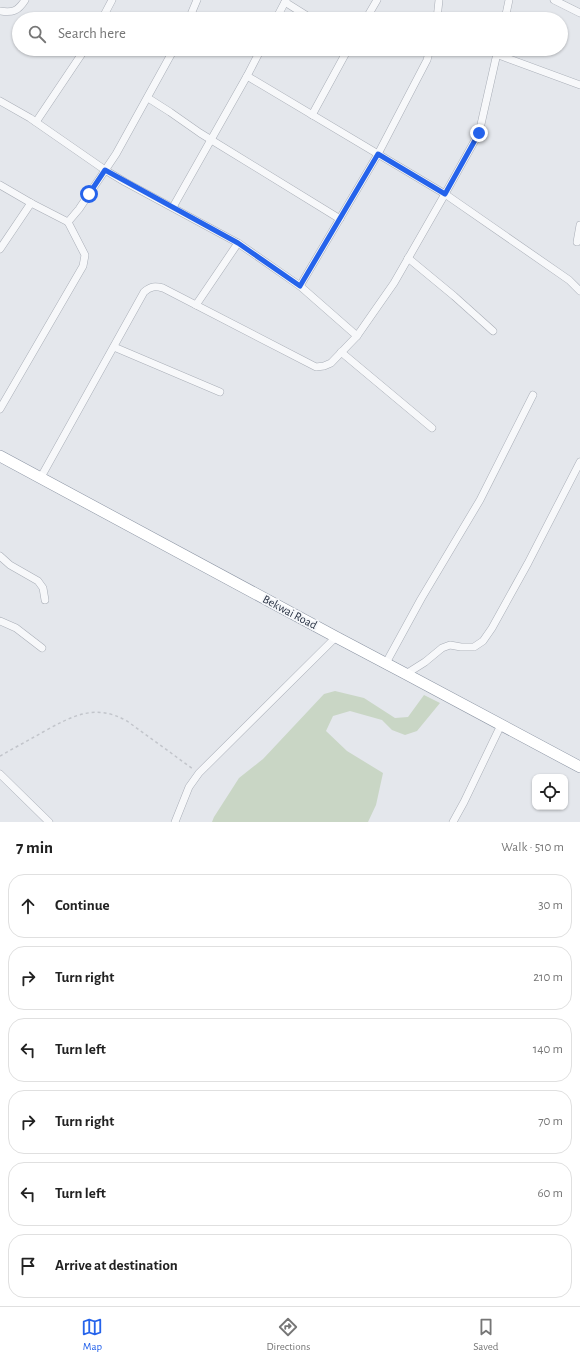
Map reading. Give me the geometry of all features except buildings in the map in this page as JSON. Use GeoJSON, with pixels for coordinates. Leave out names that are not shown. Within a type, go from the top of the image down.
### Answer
{"type":"FeatureCollection","features":[{"type":"Feature","properties":{"kind":"highway","name":"Bekwai Road"},"geometry":{"type":"LineString","coordinates":[[0,456],[580,767]]}},
{"type":"Feature","properties":{"kind":"street"},"geometry":{"type":"LineString","coordinates":[[0,11],[9,12],[20,8],[25,0]]}},
{"type":"Feature","properties":{"kind":"street"},"geometry":{"type":"LineString","coordinates":[[106,12],[112,0]]}},
{"type":"Feature","properties":{"kind":"street"},"geometry":{"type":"LineString","coordinates":[[192,12],[198,0]]}},
{"type":"Feature","properties":{"kind":"street"},"geometry":{"type":"LineString","coordinates":[[370,12],[377,0]]}},
{"type":"Feature","properties":{"kind":"street"},"geometry":{"type":"LineString","coordinates":[[438,12],[439,0]]}},
{"type":"Feature","properties":{"kind":"street"},"geometry":{"type":"LineString","coordinates":[[507,12],[510,0]]}},
{"type":"Feature","properties":{"kind":"street"},"geometry":{"type":"LineString","coordinates":[[554,0],[580,13]]}},
{"type":"Feature","properties":{"kind":"street"},"geometry":{"type":"LineString","coordinates":[[280,12],[285,1],[302,12]]}},
{"type":"Feature","properties":{"kind":"street"},"geometry":{"type":"LineString","coordinates":[[36,122],[80,56]]}},
{"type":"Feature","properties":{"kind":"street"},"geometry":{"type":"LineString","coordinates":[[68,222],[105,170],[148,98],[170,56]]}},
{"type":"Feature","properties":{"kind":"street"},"geometry":{"type":"LineString","coordinates":[[173,207],[257,56]]}},
{"type":"Feature","properties":{"kind":"street"},"geometry":{"type":"LineString","coordinates":[[312,115],[344,56]]}},
{"type":"Feature","properties":{"kind":"street"},"geometry":{"type":"LineString","coordinates":[[300,286],[378,154],[428,56]]}},
{"type":"Feature","properties":{"kind":"street"},"geometry":{"type":"LineString","coordinates":[[41,477],[144,292],[150,287],[156,286],[163,288],[316,367],[331,363],[357,336],[394,283],[479,133],[496,56]]}},
{"type":"Feature","properties":{"kind":"street"},"geometry":{"type":"LineString","coordinates":[[507,56],[580,85]]}},
{"type":"Feature","properties":{"kind":"street"},"geometry":{"type":"LineString","coordinates":[[247,76],[445,194],[569,280],[580,291]]}},
{"type":"Feature","properties":{"kind":"street"},"geometry":{"type":"LineString","coordinates":[[148,98],[340,219]]}},
{"type":"Feature","properties":{"kind":"street"},"geometry":{"type":"LineString","coordinates":[[0,101],[36,122],[105,170],[125,182],[238,243],[300,286],[357,336]]}},
{"type":"Feature","properties":{"kind":"street"},"geometry":{"type":"LineString","coordinates":[[0,185],[68,222],[85,255],[83,266],[0,409]]}},
{"type":"Feature","properties":{"kind":"street"},"geometry":{"type":"LineString","coordinates":[[0,249],[31,203]]}},
{"type":"Feature","properties":{"kind":"street"},"geometry":{"type":"LineString","coordinates":[[577,242],[580,225]]}},
{"type":"Feature","properties":{"kind":"street"},"geometry":{"type":"LineString","coordinates":[[196,305],[238,243]]}},
{"type":"Feature","properties":{"kind":"street"},"geometry":{"type":"LineString","coordinates":[[408,258],[493,331]]}},
{"type":"Feature","properties":{"kind":"street"},"geometry":{"type":"LineString","coordinates":[[114,347],[220,392]]}},
{"type":"Feature","properties":{"kind":"street"},"geometry":{"type":"LineString","coordinates":[[341,352],[432,428]]}},
{"type":"Feature","properties":{"kind":"street"},"geometry":{"type":"LineString","coordinates":[[386,663],[480,500],[533,395]]}},
{"type":"Feature","properties":{"kind":"street"},"geometry":{"type":"LineString","coordinates":[[406,674],[426,662],[442,648],[450,645],[461,648],[474,647],[483,641],[492,628],[524,570],[580,462]]}},
{"type":"Feature","properties":{"kind":"street"},"geometry":{"type":"LineString","coordinates":[[0,556],[10,565],[38,581],[43,588],[45,600]]}},
{"type":"Feature","properties":{"kind":"street"},"geometry":{"type":"LineString","coordinates":[[0,621],[16,628],[42,648]]}},
{"type":"Feature","properties":{"kind":"street"},"geometry":{"type":"LineString","coordinates":[[175,822],[190,787],[199,773],[336,637]]}},
{"type":"Feature","properties":{"kind":"street"},"geometry":{"type":"LineString","coordinates":[[453,822],[501,724]]}},
{"type":"Feature","properties":{"kind":"street"},"geometry":{"type":"LineString","coordinates":[[0,774],[49,822]]}},
{"type":"Feature","properties":{"kind":"path"},"geometry":{"type":"LineString","coordinates":[[0,756],[74,716],[101,712],[116,715],[127,721],[199,773]]}},
{"type":"Feature","properties":{"kind":"green space"},"geometry":{"type":"Polygon","coordinates":[[[335,691],[364,698],[395,718],[408,717],[424,695],[440,703],[417,731],[405,735],[392,730],[382,720],[350,711],[333,716],[326,731],[347,751],[383,773],[376,805],[368,822],[212,822],[239,778],[263,759],[324,694],[335,691]]]}},
{"type":"Feature","properties":{"kind":"route"},"geometry":{"type":"LineString","coordinates":[[89,194],[105,170],[238,243],[300,286],[378,154],[445,194],[479,133]]}}]}
